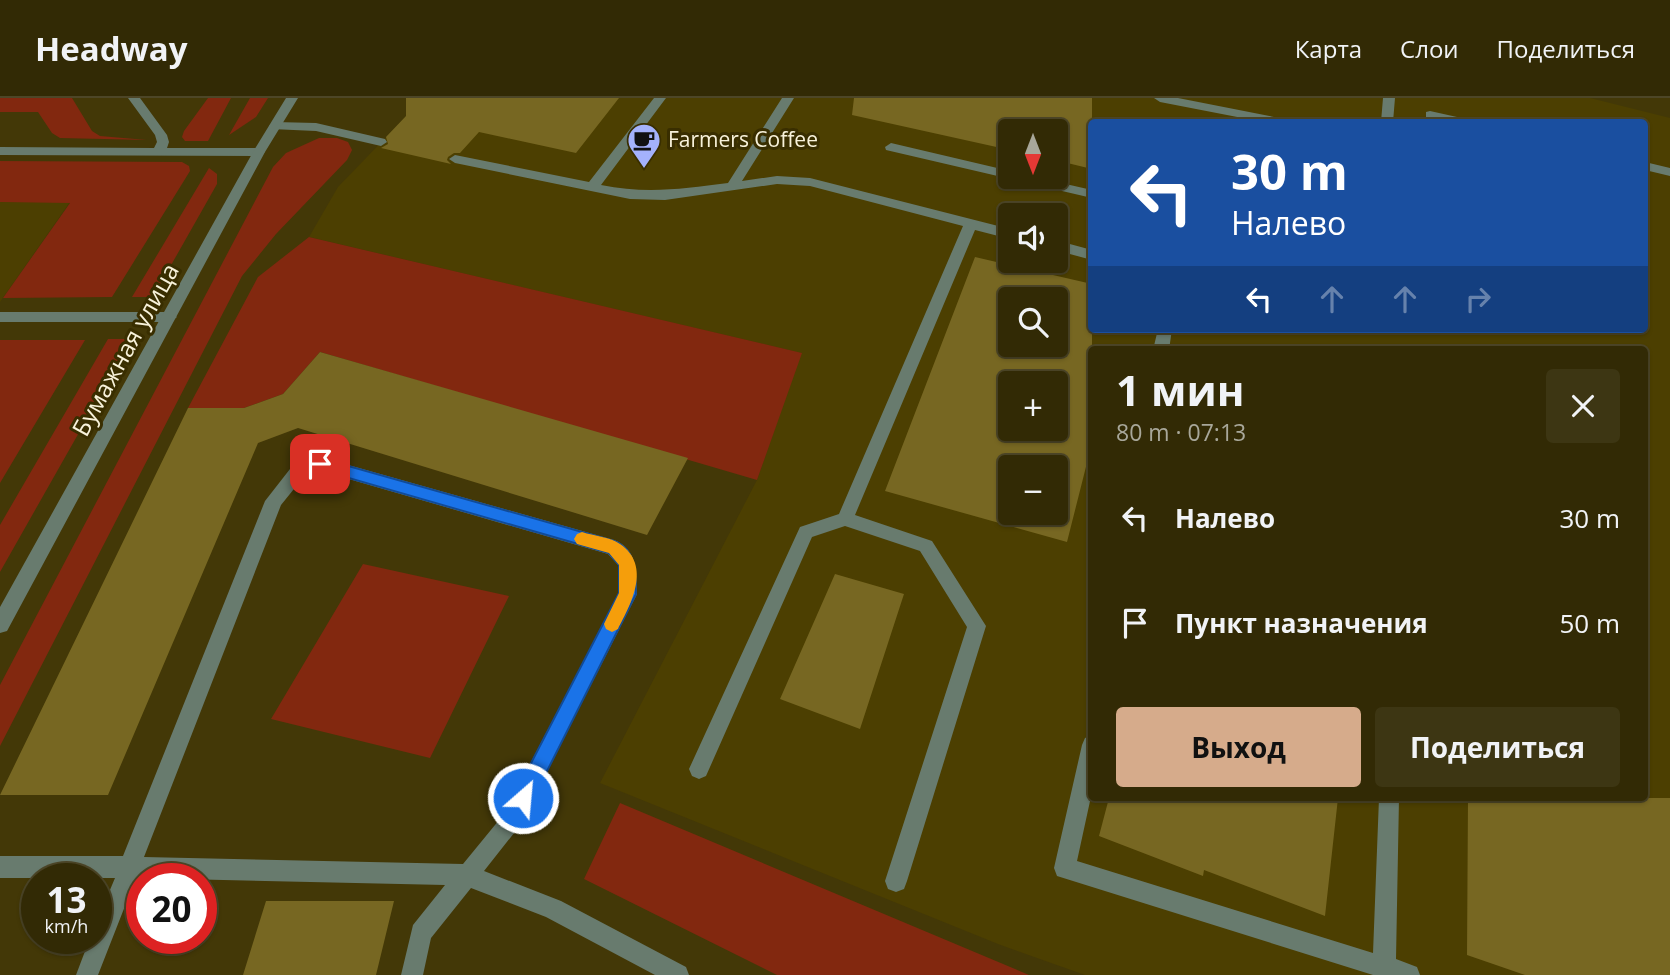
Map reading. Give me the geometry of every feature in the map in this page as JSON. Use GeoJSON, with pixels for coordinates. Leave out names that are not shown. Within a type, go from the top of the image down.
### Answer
{"type":"FeatureCollection","features":[{"type":"Feature","properties":{"kind":"street"},"geometry":{"type":"LineString","coordinates":[[134,98],[161,135],[163,142],[158,152]]}},
{"type":"Feature","properties":{"kind":"street","name":"Бумажная улица"},"geometry":{"type":"LineString","coordinates":[[0,625],[259,152],[292,98]]}},
{"type":"Feature","properties":{"kind":"street"},"geometry":{"type":"LineString","coordinates":[[592,187],[660,98]]}},
{"type":"Feature","properties":{"kind":"street"},"geometry":{"type":"LineString","coordinates":[[731,188],[788,98]]}},
{"type":"Feature","properties":{"kind":"street"},"geometry":{"type":"LineString","coordinates":[[1160,98],[1264,119]]}},
{"type":"Feature","properties":{"kind":"street"},"geometry":{"type":"LineString","coordinates":[[1387,119],[1389,98]]}},
{"type":"Feature","properties":{"kind":"street"},"geometry":{"type":"LineString","coordinates":[[1430,115],[1448,119]]}},
{"type":"Feature","properties":{"kind":"street"},"geometry":{"type":"LineString","coordinates":[[275,126],[316,127],[381,142]]}},
{"type":"Feature","properties":{"kind":"street"},"geometry":{"type":"LineString","coordinates":[[891,147],[998,172]]}},
{"type":"Feature","properties":{"kind":"street"},"geometry":{"type":"LineString","coordinates":[[0,150],[259,152]]}},
{"type":"Feature","properties":{"kind":"street"},"geometry":{"type":"LineString","coordinates":[[455,159],[630,195],[665,196],[777,180],[810,183],[998,231]]}},
{"type":"Feature","properties":{"kind":"street"},"geometry":{"type":"LineString","coordinates":[[1648,167],[1670,172]]}},
{"type":"Feature","properties":{"kind":"street"},"geometry":{"type":"LineString","coordinates":[[1068,188],[1088,193]]}},
{"type":"Feature","properties":{"kind":"street"},"geometry":{"type":"LineString","coordinates":[[845,519],[971,223]]}},
{"type":"Feature","properties":{"kind":"street"},"geometry":{"type":"LineString","coordinates":[[1068,249],[1088,254]]}},
{"type":"Feature","properties":{"kind":"street"},"geometry":{"type":"LineString","coordinates":[[0,317],[170,317]]}},
{"type":"Feature","properties":{"kind":"street"},"geometry":{"type":"LineString","coordinates":[[131,863],[274,501],[296,474],[320,464],[614,548],[627,562],[628,594],[511,821],[421,933],[412,975]]}},
{"type":"Feature","properties":{"kind":"street"},"geometry":{"type":"LineString","coordinates":[[699,769],[806,532],[845,519],[926,546],[977,626],[896,881]]}},
{"type":"Feature","properties":{"kind":"street"},"geometry":{"type":"LineString","coordinates":[[1088,763],[1065,868],[1409,975]]}},
{"type":"Feature","properties":{"kind":"street"},"geometry":{"type":"LineString","coordinates":[[1384,966],[1389,801]]}},
{"type":"Feature","properties":{"kind":"street"},"geometry":{"type":"LineString","coordinates":[[0,867],[126,867]]}},
{"type":"Feature","properties":{"kind":"street"},"geometry":{"type":"LineString","coordinates":[[217,869],[466,875],[553,909],[678,975]]}},
{"type":"Feature","properties":{"kind":"street"},"geometry":{"type":"LineString","coordinates":[[87,975],[126,875]]}},
{"type":"Feature","properties":{"kind":"shaded area"},"geometry":{"type":"Polygon","coordinates":[[[0,98],[72,98],[92,131],[100,136],[147,140],[60,138],[52,133],[38,112],[0,112],[0,98]]]}},
{"type":"Feature","properties":{"kind":"shaded area"},"geometry":{"type":"Polygon","coordinates":[[[208,98],[231,98],[208,141],[185,141],[182,137],[184,131],[208,98]]]}},
{"type":"Feature","properties":{"kind":"shaded area"},"geometry":{"type":"Polygon","coordinates":[[[250,98],[268,98],[256,117],[229,135],[250,98]]]}},
{"type":"Feature","properties":{"kind":"shaded area"},"geometry":{"type":"Polygon","coordinates":[[[424,98],[1590,98],[1670,118],[1670,975],[1085,975],[998,944],[600,783],[757,480],[801,353],[309,237],[338,187],[424,98]]]}},
{"type":"Feature","properties":{"kind":"shaded area"},"geometry":{"type":"Polygon","coordinates":[[[319,138],[337,138],[348,142],[352,150],[347,160],[276,234],[242,276],[0,746],[0,685],[273,167],[286,153],[319,138]]]}},
{"type":"Feature","properties":{"kind":"shaded area"},"geometry":{"type":"Polygon","coordinates":[[[0,161],[182,162],[189,166],[190,171],[112,297],[3,298],[70,203],[0,202],[0,161]]]}},
{"type":"Feature","properties":{"kind":"shaded area"},"geometry":{"type":"Polygon","coordinates":[[[209,168],[217,174],[217,184],[153,297],[132,297],[209,168]]]}},
{"type":"Feature","properties":{"kind":"shaded area"},"geometry":{"type":"Polygon","coordinates":[[[0,198],[70,202],[0,302],[0,198]]]}},
{"type":"Feature","properties":{"kind":"shaded area"},"geometry":{"type":"Polygon","coordinates":[[[309,237],[802,353],[757,480],[320,352],[283,394],[244,408],[188,408],[258,277],[309,237]]]}},
{"type":"Feature","properties":{"kind":"shaded area"},"geometry":{"type":"Polygon","coordinates":[[[108,339],[132,339],[0,572],[0,525],[108,339]]]}},
{"type":"Feature","properties":{"kind":"shaded area"},"geometry":{"type":"Polygon","coordinates":[[[0,340],[85,340],[0,483],[0,340]]]}},
{"type":"Feature","properties":{"kind":"shaded area"},"geometry":{"type":"Polygon","coordinates":[[[363,564],[509,596],[430,758],[271,719],[363,564]]]}},
{"type":"Feature","properties":{"kind":"shaded area"},"geometry":{"type":"Polygon","coordinates":[[[620,803],[1029,975],[777,975],[584,879],[620,803]]]}},
{"type":"Feature","properties":{"kind":"building"},"geometry":{"type":"Polygon","coordinates":[[[406,98],[619,98],[576,153],[479,132],[460,153],[448,157],[447,160],[451,164],[381,148],[388,144],[386,137],[406,116],[406,98]]]}},
{"type":"Feature","properties":{"kind":"building"},"geometry":{"type":"Polygon","coordinates":[[[854,98],[1092,98],[1092,119],[1088,119],[1088,168],[1068,163],[1068,119],[998,119],[998,147],[852,115],[854,98]]]}},
{"type":"Feature","properties":{"kind":"building"},"geometry":{"type":"Polygon","coordinates":[[[975,257],[998,262],[998,273],[1044,273],[1088,283],[1088,333],[1092,333],[1092,346],[1088,346],[1088,459],[1067,542],[1006,525],[1068,525],[1068,455],[998,455],[998,523],[885,491],[975,257]]]}},
{"type":"Feature","properties":{"kind":"building"},"geometry":{"type":"Polygon","coordinates":[[[320,352],[688,458],[647,535],[298,428],[258,443],[108,795],[0,795],[188,408],[244,408],[283,394],[320,352]]]}},
{"type":"Feature","properties":{"kind":"building"},"geometry":{"type":"Polygon","coordinates":[[[835,574],[904,594],[860,729],[780,699],[835,574]]]}},
{"type":"Feature","properties":{"kind":"building"},"geometry":{"type":"Polygon","coordinates":[[[1648,798],[1670,798],[1670,975],[1525,975],[1467,955],[1468,801],[1648,801],[1648,798]]]}},
{"type":"Feature","properties":{"kind":"building"},"geometry":{"type":"Polygon","coordinates":[[[1108,801],[1338,801],[1325,916],[1204,870],[1203,876],[1099,836],[1108,801]]]}},
{"type":"Feature","properties":{"kind":"building"},"geometry":{"type":"Polygon","coordinates":[[[266,901],[394,901],[376,975],[243,975],[266,901]]]}},
{"type":"Feature","properties":{"kind":"slow traffic"},"geometry":{"type":"LineString","coordinates":[[582,539],[614,548],[627,562],[628,594],[612,624]]}},
{"type":"Feature","properties":{"kind":"place","name":"Farmers Coffee"},"geometry":{"type":"Point","coordinates":[644,170]}},
{"type":"Feature","properties":{"kind":"route"},"geometry":{"type":"LineString","coordinates":[[320,464],[614,548],[627,562],[628,594],[523,798]]}}]}
